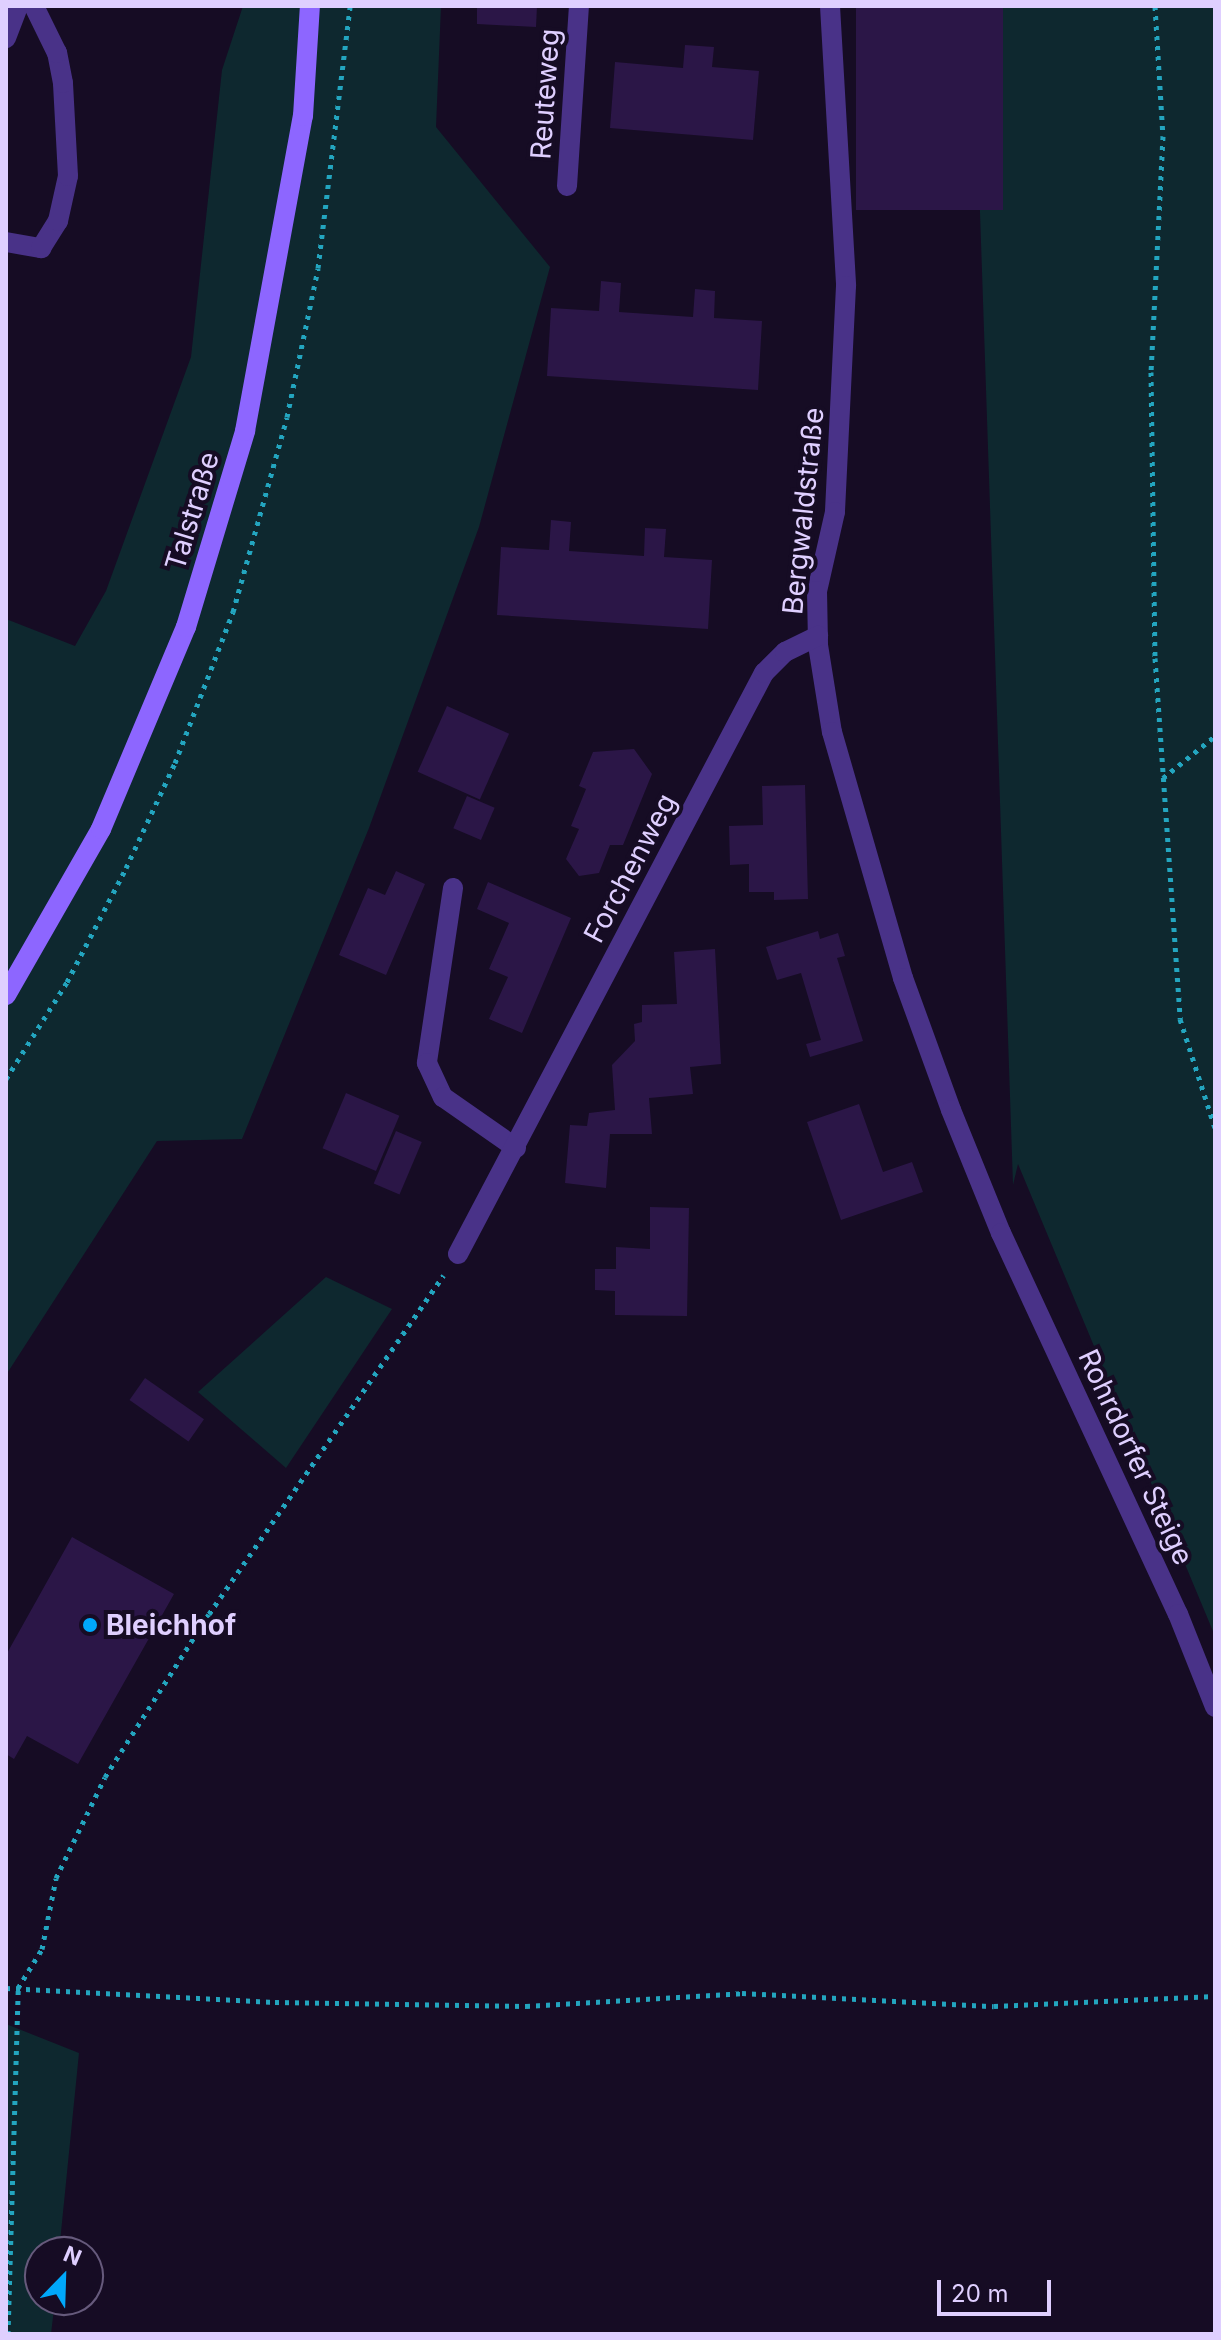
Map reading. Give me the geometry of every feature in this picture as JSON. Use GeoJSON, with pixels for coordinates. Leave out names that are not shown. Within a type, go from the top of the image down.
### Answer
{"type":"FeatureCollection","features":[{"type":"Feature","properties":{"kind":"main road","name":"Talstraße"},"geometry":{"type":"LineString","coordinates":[[6,995],[101,829],[186,627],[245,431],[303,116],[310,6]]}},
{"type":"Feature","properties":{"kind":"street"},"geometry":{"type":"LineString","coordinates":[[6,38],[18,6]]}},
{"type":"Feature","properties":{"kind":"street"},"geometry":{"type":"LineString","coordinates":[[6,242],[41,248],[58,221],[68,176],[63,83],[52,41],[34,6]]}},
{"type":"Feature","properties":{"kind":"street","name":"Reuteweg"},"geometry":{"type":"LineString","coordinates":[[567,186],[579,6]]}},
{"type":"Feature","properties":{"kind":"street","name":"Bergwaldstraße"},"geometry":{"type":"LineString","coordinates":[[830,6],[846,286],[845,363],[835,512],[817,591],[818,636],[832,732],[903,978],[1001,1233]]}},
{"type":"Feature","properties":{"kind":"street","name":"Forchenweg"},"geometry":{"type":"LineString","coordinates":[[458,1254],[764,673],[785,652],[818,636]]}},
{"type":"Feature","properties":{"kind":"street"},"geometry":{"type":"LineString","coordinates":[[453,888],[427,1063],[443,1097],[516,1148]]}},
{"type":"Feature","properties":{"kind":"street","name":"Rohrdorfer Steige"},"geometry":{"type":"LineString","coordinates":[[1001,1233],[1178,1614],[1215,1707]]}},
{"type":"Feature","properties":{"kind":"path"},"geometry":{"type":"LineString","coordinates":[[1155,6],[1163,136],[1151,372],[1155,658],[1180,1019],[1215,1128]]}},
{"type":"Feature","properties":{"kind":"path"},"geometry":{"type":"LineString","coordinates":[[1163,778],[1215,736]]}},
{"type":"Feature","properties":{"kind":"path"},"geometry":{"type":"LineString","coordinates":[[8,2334],[18,1988],[42,1949],[56,1878],[105,1777],[284,1501],[458,1254]]}},
{"type":"Feature","properties":{"kind":"path"},"geometry":{"type":"LineString","coordinates":[[6,1988],[275,2002],[526,2006],[742,1993],[994,2006],[1215,1996]]}},
{"type":"Feature","properties":{"kind":"shaded area"},"geometry":{"type":"Polygon","coordinates":[[[243,6],[441,6],[436,127],[550,267],[479,527],[369,828],[242,1139],[157,1141],[6,1375],[6,619],[75,646],[106,591],[191,357],[222,70],[243,6]]]}},
{"type":"Feature","properties":{"kind":"shaded area"},"geometry":{"type":"Polygon","coordinates":[[[973,6],[1215,6],[1215,1636],[1018,1164],[1013,1185],[973,6]]]}},
{"type":"Feature","properties":{"kind":"shaded area"},"geometry":{"type":"Polygon","coordinates":[[[326,1277],[392,1309],[286,1468],[198,1392],[326,1277]]]}},
{"type":"Feature","properties":{"kind":"shaded area"},"geometry":{"type":"Polygon","coordinates":[[[6,2024],[79,2053],[61,2236],[24,2236],[24,2316],[53,2316],[51,2334],[6,2334],[6,2024]]]}},
{"type":"Feature","properties":{"kind":"building"},"geometry":{"type":"Polygon","coordinates":[[[477,6],[537,6],[536,27],[477,24],[477,6]]]}},
{"type":"Feature","properties":{"kind":"building"},"geometry":{"type":"Polygon","coordinates":[[[856,6],[1003,6],[1003,210],[856,210],[856,6]]]}},
{"type":"Feature","properties":{"kind":"building"},"geometry":{"type":"Polygon","coordinates":[[[685,45],[714,47],[712,67],[759,71],[753,140],[610,128],[615,62],[683,68],[685,45]]]}},
{"type":"Feature","properties":{"kind":"building"},"geometry":{"type":"Polygon","coordinates":[[[601,281],[621,283],[619,312],[693,317],[695,289],[715,291],[714,318],[762,321],[758,390],[547,376],[551,308],[599,311],[601,281]]]}},
{"type":"Feature","properties":{"kind":"building"},"geometry":{"type":"Polygon","coordinates":[[[551,520],[571,522],[569,551],[644,556],[645,528],[666,529],[664,557],[712,560],[708,629],[497,615],[501,547],[549,550],[551,520]]]}},
{"type":"Feature","properties":{"kind":"building"},"geometry":{"type":"Polygon","coordinates":[[[447,706],[509,734],[480,799],[418,772],[447,706]]]}},
{"type":"Feature","properties":{"kind":"building"},"geometry":{"type":"Polygon","coordinates":[[[634,749],[652,774],[623,845],[610,845],[599,873],[579,876],[566,859],[579,829],[571,826],[586,789],[579,786],[593,752],[634,749]]]}},
{"type":"Feature","properties":{"kind":"building"},"geometry":{"type":"Polygon","coordinates":[[[805,785],[808,899],[774,900],[774,892],[749,892],[749,864],[730,865],[729,826],[763,825],[762,786],[805,785]]]}},
{"type":"Feature","properties":{"kind":"building"},"geometry":{"type":"Polygon","coordinates":[[[467,796],[495,808],[481,840],[453,828],[467,796]]]}},
{"type":"Feature","properties":{"kind":"building"},"geometry":{"type":"Polygon","coordinates":[[[396,871],[425,884],[386,975],[339,955],[368,888],[385,895],[396,871]]]}},
{"type":"Feature","properties":{"kind":"building"},"geometry":{"type":"Polygon","coordinates":[[[488,882],[571,918],[522,1033],[489,1019],[508,977],[489,969],[509,923],[477,909],[488,882]]]}},
{"type":"Feature","properties":{"kind":"building"},"geometry":{"type":"Polygon","coordinates":[[[818,931],[820,939],[838,933],[845,956],[837,958],[863,1041],[810,1057],[806,1044],[821,1040],[801,973],[777,980],[766,947],[818,931]]]}},
{"type":"Feature","properties":{"kind":"building"},"geometry":{"type":"Polygon","coordinates":[[[715,949],[721,1064],[690,1067],[693,1094],[649,1098],[652,1134],[610,1134],[606,1188],[565,1183],[570,1125],[587,1126],[589,1113],[615,1110],[612,1065],[635,1041],[634,1024],[642,1022],[642,1005],[677,1004],[674,952],[715,949]]]}},
{"type":"Feature","properties":{"kind":"building"},"geometry":{"type":"Polygon","coordinates":[[[346,1093],[399,1116],[376,1171],[323,1148],[346,1093]]]}},
{"type":"Feature","properties":{"kind":"building"},"geometry":{"type":"Polygon","coordinates":[[[859,1104],[883,1172],[912,1162],[923,1192],[841,1220],[807,1122],[859,1104]]]}},
{"type":"Feature","properties":{"kind":"building"},"geometry":{"type":"Polygon","coordinates":[[[396,1131],[422,1142],[400,1194],[374,1183],[396,1131]]]}},
{"type":"Feature","properties":{"kind":"building"},"geometry":{"type":"Polygon","coordinates":[[[650,1207],[689,1208],[687,1316],[615,1315],[615,1291],[595,1290],[595,1269],[616,1269],[616,1247],[650,1249],[650,1207]]]}},
{"type":"Feature","properties":{"kind":"building"},"geometry":{"type":"Polygon","coordinates":[[[145,1378],[204,1419],[188,1441],[130,1400],[145,1378]]]}},
{"type":"Feature","properties":{"kind":"building","name":"Bleichhof"},"geometry":{"type":"Polygon","coordinates":[[[72,1537],[174,1594],[78,1764],[27,1736],[14,1759],[6,1754],[6,1655],[72,1537]]]}},
{"type":"Feature","properties":{"kind":"place","name":"Bleichhof"},"geometry":{"type":"Point","coordinates":[90,1625]}}]}
